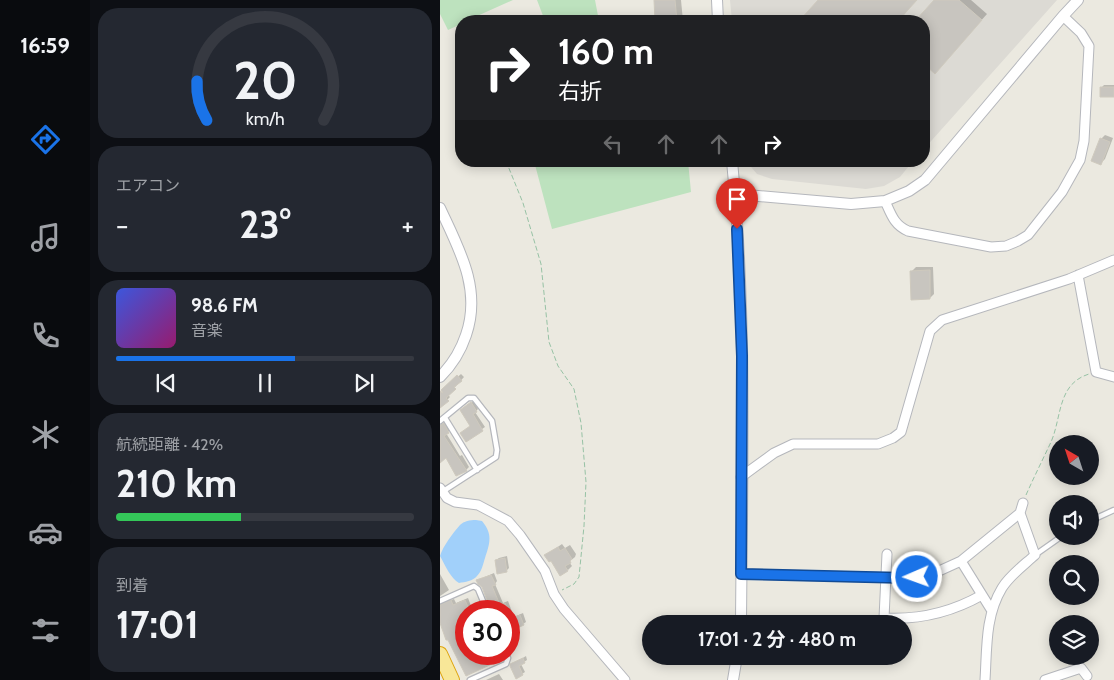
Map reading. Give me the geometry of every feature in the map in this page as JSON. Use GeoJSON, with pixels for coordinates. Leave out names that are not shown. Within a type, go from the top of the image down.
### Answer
{"type":"FeatureCollection","features":[{"type":"Feature","properties":{"kind":"highway"},"geometry":{"type":"LineString","coordinates":[[440,654],[452,680]]}},
{"type":"Feature","properties":{"kind":"street"},"geometry":{"type":"LineString","coordinates":[[717,0],[718,15]]}},
{"type":"Feature","properties":{"kind":"street"},"geometry":{"type":"LineString","coordinates":[[735,194],[851,204],[886,201],[909,191],[925,180],[1078,0]]}},
{"type":"Feature","properties":{"kind":"street"},"geometry":{"type":"LineString","coordinates":[[886,201],[895,222],[908,231],[991,247],[1006,246],[1028,235],[1069,180],[1080,160],[1084,141],[1089,46],[1081,33],[1063,16]]}},
{"type":"Feature","properties":{"kind":"street"},"geometry":{"type":"LineString","coordinates":[[733,167],[742,356],[741,615]]}},
{"type":"Feature","properties":{"kind":"street"},"geometry":{"type":"LineString","coordinates":[[440,208],[464,260],[470,285],[472,309],[463,343],[453,361],[440,377]]}},
{"type":"Feature","properties":{"kind":"street"},"geometry":{"type":"LineString","coordinates":[[741,477],[774,453],[793,444],[878,444],[894,438],[901,432],[930,331],[942,320],[1078,275],[1114,260]]}},
{"type":"Feature","properties":{"kind":"street"},"geometry":{"type":"LineString","coordinates":[[1078,275],[1096,372],[1114,377]]}},
{"type":"Feature","properties":{"kind":"street"},"geometry":{"type":"LineString","coordinates":[[441,491],[447,498],[455,502],[478,505],[508,521],[520,534],[545,571],[554,594],[580,629],[625,680]]}},
{"type":"Feature","properties":{"kind":"street"},"geometry":{"type":"LineString","coordinates":[[985,680],[988,622],[992,611],[1002,588],[1035,555],[1020,513],[1023,502]]}},
{"type":"Feature","properties":{"kind":"street"},"geometry":{"type":"LineString","coordinates":[[741,574],[886,578],[928,576],[961,561],[1020,513]]}},
{"type":"Feature","properties":{"kind":"street"},"geometry":{"type":"LineString","coordinates":[[884,615],[887,554]]}},
{"type":"Feature","properties":{"kind":"street"},"geometry":{"type":"LineString","coordinates":[[961,561],[992,611]]}},
{"type":"Feature","properties":{"kind":"street"},"geometry":{"type":"LineString","coordinates":[[912,618],[954,609],[982,595]]}},
{"type":"Feature","properties":{"kind":"street"},"geometry":{"type":"LineString","coordinates":[[733,680],[736,665]]}},
{"type":"Feature","properties":{"kind":"street"},"geometry":{"type":"LineString","coordinates":[[1045,680],[1081,668],[1087,679]]}},
{"type":"Feature","properties":{"kind":"lane"},"geometry":{"type":"LineString","coordinates":[[441,491],[477,470],[496,457],[497,450],[492,421],[474,398],[468,398],[442,419],[477,470]]}},
{"type":"Feature","properties":{"kind":"lane"},"geometry":{"type":"LineString","coordinates":[[1099,517],[1114,510]]}},
{"type":"Feature","properties":{"kind":"lane"},"geometry":{"type":"LineString","coordinates":[[1035,555],[1049,545]]}},
{"type":"Feature","properties":{"kind":"lane"},"geometry":{"type":"LineString","coordinates":[[440,601],[474,586],[478,589],[482,600]]}},
{"type":"Feature","properties":{"kind":"lane"},"geometry":{"type":"LineString","coordinates":[[470,680],[504,665]]}},
{"type":"Feature","properties":{"kind":"path"},"geometry":{"type":"LineString","coordinates":[[508,167],[523,203],[541,264],[549,342],[558,366],[574,389],[581,424],[586,482],[579,577],[574,584],[554,594]]}},
{"type":"Feature","properties":{"kind":"path"},"geometry":{"type":"LineString","coordinates":[[1023,502],[1052,440],[1062,401],[1074,382],[1096,372]]}},
{"type":"Feature","properties":{"kind":"shaded area"},"geometry":{"type":"Polygon","coordinates":[[[730,0],[1057,0],[930,142],[930,15],[731,15],[730,0]]]}},
{"type":"Feature","properties":{"kind":"shaded area"},"geometry":{"type":"Polygon","coordinates":[[[751,167],[908,167],[900,177],[884,186],[866,189],[772,179],[757,174],[751,167]]]}},
{"type":"Feature","properties":{"kind":"green space"},"geometry":{"type":"Polygon","coordinates":[[[440,0],[513,0],[479,15],[455,15],[455,27],[448,30],[440,14],[440,0]]]}},
{"type":"Feature","properties":{"kind":"green space"},"geometry":{"type":"Polygon","coordinates":[[[537,0],[595,0],[598,15],[543,15],[537,0]]]}},
{"type":"Feature","properties":{"kind":"green space"},"geometry":{"type":"Polygon","coordinates":[[[536,167],[689,167],[691,192],[552,229],[536,167]]]}},
{"type":"Feature","properties":{"kind":"water"},"geometry":{"type":"Polygon","coordinates":[[[467,521],[482,521],[488,530],[488,548],[479,574],[471,580],[459,583],[451,575],[440,556],[441,552],[460,525],[467,521]]]}},
{"type":"Feature","properties":{"kind":"building"},"geometry":{"type":"Polygon","coordinates":[[[654,0],[675,0],[676,15],[655,15],[654,0]]]}},
{"type":"Feature","properties":{"kind":"building"},"geometry":{"type":"Polygon","coordinates":[[[818,0],[917,0],[903,15],[804,15],[818,0]]]}},
{"type":"Feature","properties":{"kind":"building"},"geometry":{"type":"Polygon","coordinates":[[[934,0],[959,0],[982,20],[935,74],[930,69],[930,15],[920,15],[934,0]]]}},
{"type":"Feature","properties":{"kind":"building"},"geometry":{"type":"Polygon","coordinates":[[[1100,87],[1114,87],[1114,97],[1100,97],[1100,87]]]}},
{"type":"Feature","properties":{"kind":"building"},"geometry":{"type":"Polygon","coordinates":[[[1100,138],[1110,142],[1101,165],[1091,161],[1100,138]]]}},
{"type":"Feature","properties":{"kind":"building"},"geometry":{"type":"Polygon","coordinates":[[[930,270],[930,299],[911,300],[910,271],[930,270]]]}},
{"type":"Feature","properties":{"kind":"building"},"geometry":{"type":"Polygon","coordinates":[[[457,375],[462,381],[454,387],[456,389],[446,398],[449,401],[440,408],[440,391],[443,393],[441,390],[457,375]]]}},
{"type":"Feature","properties":{"kind":"building"},"geometry":{"type":"Polygon","coordinates":[[[471,402],[477,412],[473,414],[483,431],[466,442],[460,433],[470,426],[460,410],[471,402]]]}},
{"type":"Feature","properties":{"kind":"building"},"geometry":{"type":"Polygon","coordinates":[[[444,423],[449,433],[444,436],[467,471],[456,476],[446,458],[440,463],[440,426],[444,423]]]}},
{"type":"Feature","properties":{"kind":"building"},"geometry":{"type":"Polygon","coordinates":[[[558,547],[560,551],[565,548],[572,559],[571,563],[565,566],[568,571],[560,576],[551,561],[549,562],[544,555],[558,547]]]}},
{"type":"Feature","properties":{"kind":"building"},"geometry":{"type":"Polygon","coordinates":[[[505,558],[507,572],[497,574],[495,560],[505,558]]]}},
{"type":"Feature","properties":{"kind":"building"},"geometry":{"type":"Polygon","coordinates":[[[491,575],[496,585],[492,586],[498,600],[487,600],[482,587],[476,580],[491,575]]]}},
{"type":"Feature","properties":{"kind":"building"},"geometry":{"type":"Polygon","coordinates":[[[451,600],[453,605],[455,604],[455,654],[448,640],[446,640],[440,623],[440,605],[451,600]]]}},
{"type":"Feature","properties":{"kind":"building"},"geometry":{"type":"Polygon","coordinates":[[[520,615],[524,625],[520,627],[520,615]]]}},
{"type":"Feature","properties":{"kind":"building"},"geometry":{"type":"Polygon","coordinates":[[[523,658],[525,663],[519,666],[523,675],[516,679],[510,665],[520,665],[520,659],[523,658]]]}},
{"type":"Feature","properties":{"kind":"building"},"geometry":{"type":"Polygon","coordinates":[[[460,665],[490,665],[466,676],[460,665]]]}},
{"type":"Feature","properties":{"kind":"route"},"geometry":{"type":"LineString","coordinates":[[737,229],[742,356],[741,574],[917,577]]}}]}
